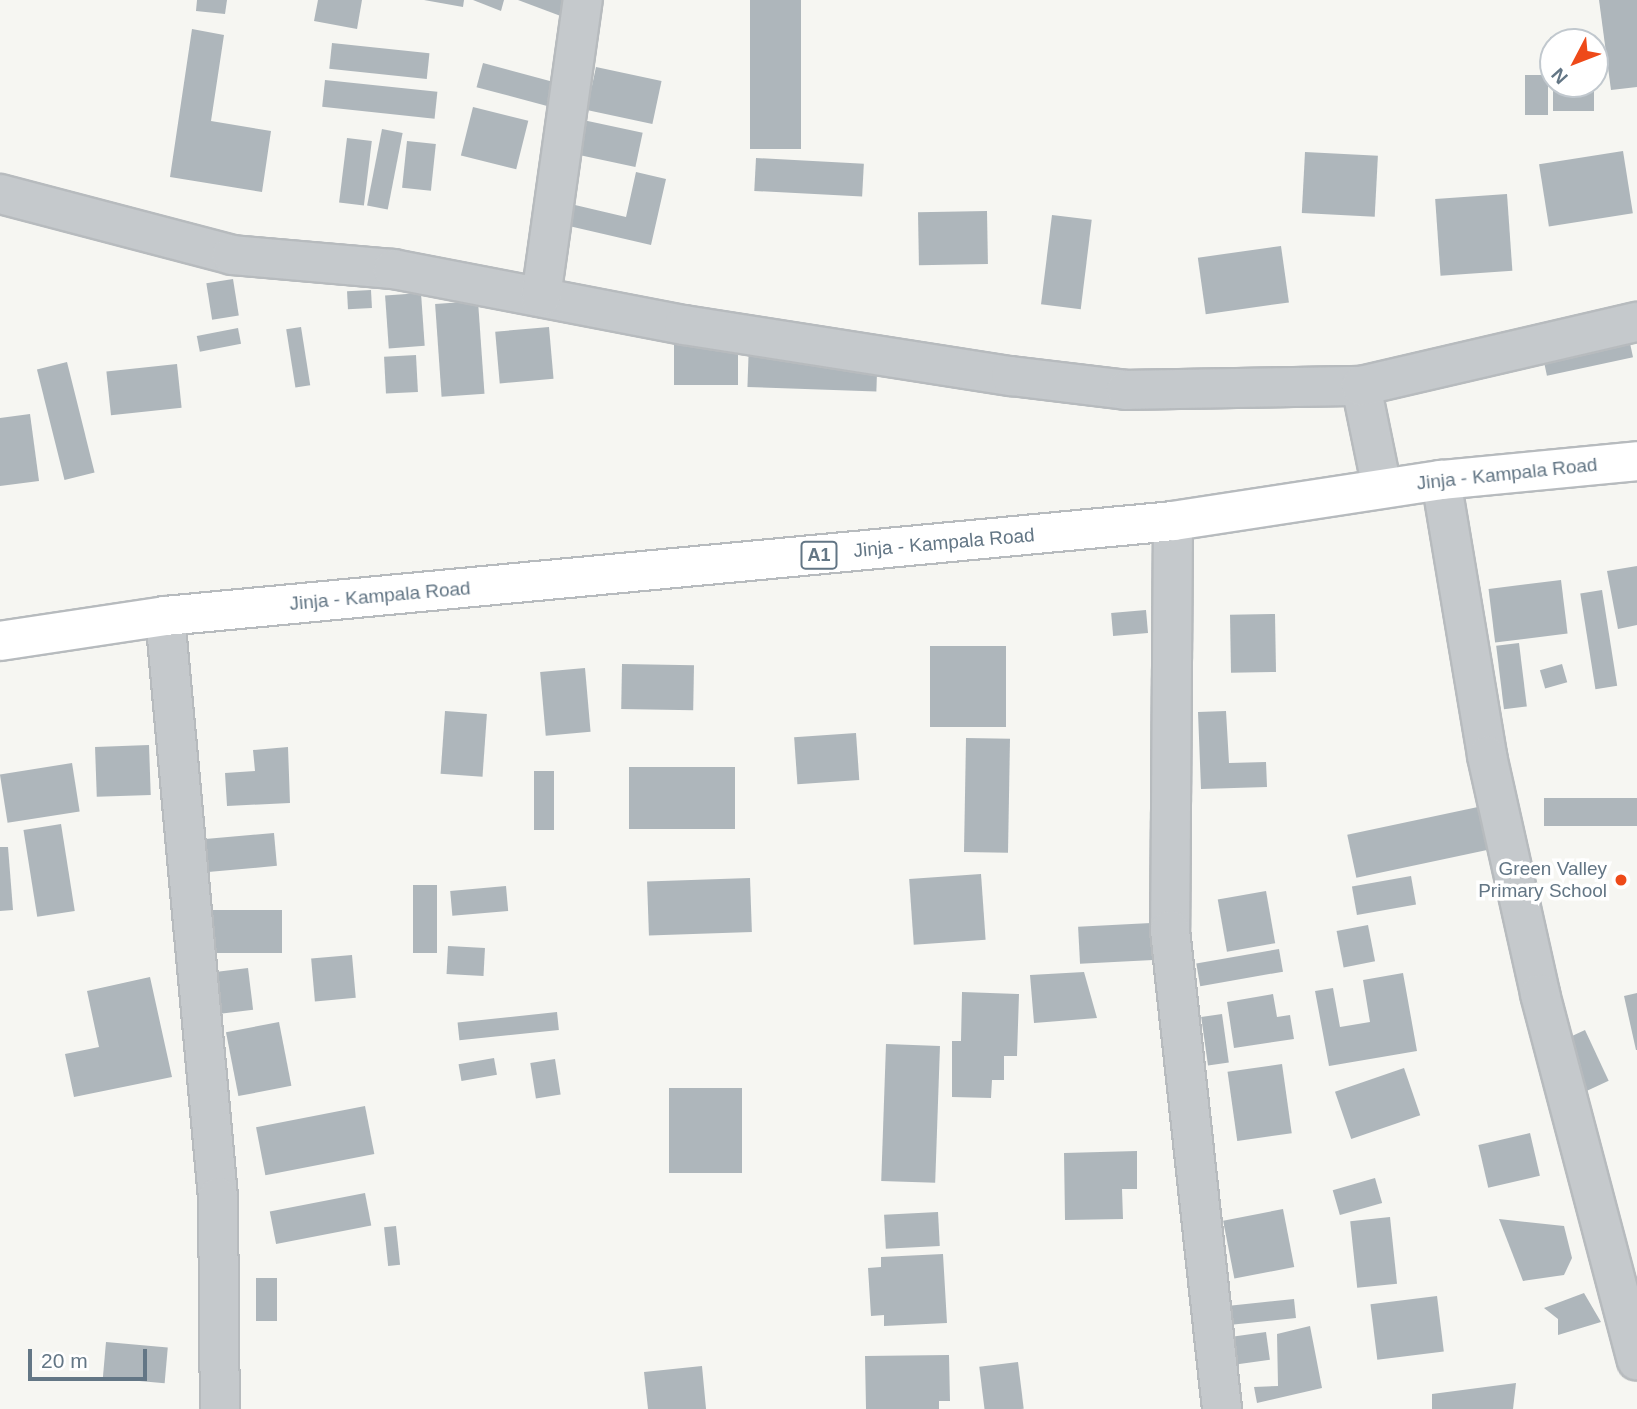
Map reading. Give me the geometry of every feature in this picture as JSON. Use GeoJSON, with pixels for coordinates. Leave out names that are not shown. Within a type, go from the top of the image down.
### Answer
{"type":"FeatureCollection","features":[{"type":"Feature","properties":{"kind":"highway","name":"Jinja - Kampala Road"},"geometry":{"type":"LineString","coordinates":[[0,641],[165,616],[1173,521],[1441,480],[1637,461]]}},
{"type":"Feature","properties":{"kind":"street"},"geometry":{"type":"LineString","coordinates":[[541,297],[583,0]]}},
{"type":"Feature","properties":{"kind":"street"},"geometry":{"type":"LineString","coordinates":[[0,194],[232,255],[393,269],[838,350],[1126,390],[1361,386],[1637,322]]}},
{"type":"Feature","properties":{"kind":"street"},"geometry":{"type":"LineString","coordinates":[[1361,386],[1382,488]]}},
{"type":"Feature","properties":{"kind":"street"},"geometry":{"type":"LineString","coordinates":[[1441,480],[1487,756],[1540,994],[1637,1360]]}},
{"type":"Feature","properties":{"kind":"street"},"geometry":{"type":"LineString","coordinates":[[1173,521],[1170,930],[1222,1409]]}},
{"type":"Feature","properties":{"kind":"street"},"geometry":{"type":"LineString","coordinates":[[165,616],[218,1197],[220,1409]]}},
{"type":"Feature","properties":{"kind":"building"},"geometry":{"type":"Polygon","coordinates":[[[197,0],[227,0],[225,14],[196,11],[197,0]]]}},
{"type":"Feature","properties":{"kind":"building"},"geometry":{"type":"Polygon","coordinates":[[[318,0],[362,0],[357,29],[314,21],[318,0]]]}},
{"type":"Feature","properties":{"kind":"building"},"geometry":{"type":"Polygon","coordinates":[[[424,0],[464,0],[463,7],[424,0]]]}},
{"type":"Feature","properties":{"kind":"building"},"geometry":{"type":"Polygon","coordinates":[[[473,0],[504,0],[501,11],[473,0]]]}},
{"type":"Feature","properties":{"kind":"building"},"geometry":{"type":"Polygon","coordinates":[[[518,0],[572,0],[566,18],[518,0]]]}},
{"type":"Feature","properties":{"kind":"building"},"geometry":{"type":"Polygon","coordinates":[[[750,0],[801,0],[801,149],[750,149],[750,0]]]}},
{"type":"Feature","properties":{"kind":"building"},"geometry":{"type":"Polygon","coordinates":[[[1599,0],[1637,0],[1637,87],[1611,90],[1609,28],[1603,28],[1599,0]]]}},
{"type":"Feature","properties":{"kind":"building"},"geometry":{"type":"Polygon","coordinates":[[[192,29],[224,35],[211,121],[271,131],[262,192],[170,177],[192,29]]]}},
{"type":"Feature","properties":{"kind":"building"},"geometry":{"type":"Polygon","coordinates":[[[332,43],[429,53],[427,79],[329,69],[332,43]]]}},
{"type":"Feature","properties":{"kind":"building"},"geometry":{"type":"Polygon","coordinates":[[[483,63],[554,82],[548,106],[477,87],[483,63]]]}},
{"type":"Feature","properties":{"kind":"building"},"geometry":{"type":"Polygon","coordinates":[[[596,67],[662,81],[652,124],[587,110],[596,67]]]}},
{"type":"Feature","properties":{"kind":"building"},"geometry":{"type":"Polygon","coordinates":[[[1525,75],[1539,75],[1539,98],[1548,98],[1548,115],[1525,115],[1525,75]]]}},
{"type":"Feature","properties":{"kind":"building"},"geometry":{"type":"Polygon","coordinates":[[[325,80],[437,92],[435,119],[322,107],[325,80]]]}},
{"type":"Feature","properties":{"kind":"building"},"geometry":{"type":"Polygon","coordinates":[[[1553,98],[1594,98],[1594,111],[1553,111],[1553,98]]]}},
{"type":"Feature","properties":{"kind":"building"},"geometry":{"type":"Polygon","coordinates":[[[473,107],[528,121],[516,169],[461,156],[473,107]]]}},
{"type":"Feature","properties":{"kind":"building"},"geometry":{"type":"Polygon","coordinates":[[[583,120],[643,133],[635,167],[576,154],[583,120]]]}},
{"type":"Feature","properties":{"kind":"building"},"geometry":{"type":"Polygon","coordinates":[[[382,129],[403,133],[388,210],[367,206],[382,129]]]}},
{"type":"Feature","properties":{"kind":"building"},"geometry":{"type":"Polygon","coordinates":[[[347,138],[372,141],[364,206],[339,203],[347,138]]]}},
{"type":"Feature","properties":{"kind":"building"},"geometry":{"type":"Polygon","coordinates":[[[407,141],[436,144],[431,191],[402,188],[407,141]]]}},
{"type":"Feature","properties":{"kind":"building"},"geometry":{"type":"Polygon","coordinates":[[[1623,151],[1633,213],[1549,227],[1539,164],[1623,151]]]}},
{"type":"Feature","properties":{"kind":"building"},"geometry":{"type":"Polygon","coordinates":[[[1305,152],[1378,156],[1375,217],[1302,213],[1305,152]]]}},
{"type":"Feature","properties":{"kind":"building"},"geometry":{"type":"Polygon","coordinates":[[[756,158],[864,164],[862,197],[754,191],[756,158]]]}},
{"type":"Feature","properties":{"kind":"building"},"geometry":{"type":"Polygon","coordinates":[[[636,172],[666,179],[651,245],[569,226],[575,205],[626,217],[636,172]]]}},
{"type":"Feature","properties":{"kind":"building"},"geometry":{"type":"Polygon","coordinates":[[[1507,194],[1512,271],[1441,276],[1435,199],[1507,194]]]}},
{"type":"Feature","properties":{"kind":"building"},"geometry":{"type":"Polygon","coordinates":[[[987,211],[988,264],[919,265],[918,212],[987,211]]]}},
{"type":"Feature","properties":{"kind":"building"},"geometry":{"type":"Polygon","coordinates":[[[1052,215],[1092,220],[1081,309],[1041,304],[1052,215]]]}},
{"type":"Feature","properties":{"kind":"building"},"geometry":{"type":"Polygon","coordinates":[[[1281,246],[1289,302],[1206,314],[1198,258],[1281,246]]]}},
{"type":"Feature","properties":{"kind":"building"},"geometry":{"type":"Polygon","coordinates":[[[233,279],[239,316],[212,320],[206,283],[233,279]]]}},
{"type":"Feature","properties":{"kind":"building"},"geometry":{"type":"Polygon","coordinates":[[[371,290],[372,308],[348,309],[347,291],[371,290]]]}},
{"type":"Feature","properties":{"kind":"building"},"geometry":{"type":"Polygon","coordinates":[[[421,293],[425,346],[389,348],[385,296],[421,293]]]}},
{"type":"Feature","properties":{"kind":"building"},"geometry":{"type":"Polygon","coordinates":[[[478,301],[484,394],[442,397],[435,304],[478,301]]]}},
{"type":"Feature","properties":{"kind":"building"},"geometry":{"type":"Polygon","coordinates":[[[301,327],[310,385],[295,388],[286,329],[301,327]]]}},
{"type":"Feature","properties":{"kind":"building"},"geometry":{"type":"Polygon","coordinates":[[[549,327],[554,379],[500,384],[495,332],[549,327]]]}},
{"type":"Feature","properties":{"kind":"building"},"geometry":{"type":"Polygon","coordinates":[[[238,328],[241,344],[200,352],[197,336],[238,328]]]}},
{"type":"Feature","properties":{"kind":"building"},"geometry":{"type":"Polygon","coordinates":[[[1627,329],[1633,357],[1547,376],[1541,347],[1627,329]]]}},
{"type":"Feature","properties":{"kind":"building"},"geometry":{"type":"Polygon","coordinates":[[[674,339],[738,339],[738,385],[674,385],[674,339]]]}},
{"type":"Feature","properties":{"kind":"building"},"geometry":{"type":"Polygon","coordinates":[[[749,342],[878,347],[876,391],[747,387],[749,342]]]}},
{"type":"Feature","properties":{"kind":"building"},"geometry":{"type":"Polygon","coordinates":[[[416,355],[418,392],[386,394],[384,357],[416,355]]]}},
{"type":"Feature","properties":{"kind":"building"},"geometry":{"type":"Polygon","coordinates":[[[67,362],[95,473],[64,480],[37,369],[67,362]]]}},
{"type":"Feature","properties":{"kind":"building"},"geometry":{"type":"Polygon","coordinates":[[[177,364],[182,408],[111,415],[106,371],[177,364]]]}},
{"type":"Feature","properties":{"kind":"building"},"geometry":{"type":"Polygon","coordinates":[[[30,414],[39,481],[0,486],[0,418],[30,414]]]}},
{"type":"Feature","properties":{"kind":"building"},"geometry":{"type":"Polygon","coordinates":[[[1637,566],[1637,625],[1618,629],[1607,571],[1637,566]]]}},
{"type":"Feature","properties":{"kind":"building"},"geometry":{"type":"Polygon","coordinates":[[[1561,580],[1568,634],[1495,642],[1489,589],[1561,580]]]}},
{"type":"Feature","properties":{"kind":"building"},"geometry":{"type":"Polygon","coordinates":[[[1602,590],[1617,686],[1595,689],[1580,593],[1602,590]]]}},
{"type":"Feature","properties":{"kind":"building"},"geometry":{"type":"Polygon","coordinates":[[[1146,610],[1148,633],[1113,636],[1111,613],[1146,610]]]}},
{"type":"Feature","properties":{"kind":"building"},"geometry":{"type":"Polygon","coordinates":[[[1275,614],[1276,672],[1231,673],[1230,615],[1275,614]]]}},
{"type":"Feature","properties":{"kind":"building"},"geometry":{"type":"Polygon","coordinates":[[[1519,643],[1527,707],[1504,709],[1496,646],[1519,643]]]}},
{"type":"Feature","properties":{"kind":"building"},"geometry":{"type":"Polygon","coordinates":[[[930,646],[1006,646],[1006,727],[930,727],[930,646]]]}},
{"type":"Feature","properties":{"kind":"building"},"geometry":{"type":"Polygon","coordinates":[[[622,664],[694,665],[693,710],[621,709],[622,664]]]}},
{"type":"Feature","properties":{"kind":"building"},"geometry":{"type":"Polygon","coordinates":[[[1562,664],[1567,682],[1545,689],[1540,670],[1562,664]]]}},
{"type":"Feature","properties":{"kind":"building"},"geometry":{"type":"Polygon","coordinates":[[[585,668],[591,732],[546,736],[540,672],[585,668]]]}},
{"type":"Feature","properties":{"kind":"building"},"geometry":{"type":"Polygon","coordinates":[[[445,711],[487,714],[483,777],[441,774],[445,711]]]}},
{"type":"Feature","properties":{"kind":"building"},"geometry":{"type":"Polygon","coordinates":[[[1226,711],[1229,763],[1266,762],[1267,787],[1201,789],[1198,712],[1226,711]]]}},
{"type":"Feature","properties":{"kind":"building"},"geometry":{"type":"Polygon","coordinates":[[[856,733],[859,780],[797,784],[794,737],[856,733]]]}},
{"type":"Feature","properties":{"kind":"building"},"geometry":{"type":"Polygon","coordinates":[[[966,738],[1010,739],[1008,853],[964,852],[966,738]]]}},
{"type":"Feature","properties":{"kind":"building"},"geometry":{"type":"Polygon","coordinates":[[[149,745],[151,795],[97,797],[95,747],[149,745]]]}},
{"type":"Feature","properties":{"kind":"building"},"geometry":{"type":"Polygon","coordinates":[[[288,747],[290,803],[227,806],[225,773],[255,771],[253,750],[288,747]]]}},
{"type":"Feature","properties":{"kind":"building"},"geometry":{"type":"Polygon","coordinates":[[[72,763],[80,811],[8,823],[0,774],[72,763]]]}},
{"type":"Feature","properties":{"kind":"building"},"geometry":{"type":"Polygon","coordinates":[[[629,767],[735,767],[735,829],[629,829],[629,767]]]}},
{"type":"Feature","properties":{"kind":"building"},"geometry":{"type":"Polygon","coordinates":[[[534,771],[554,771],[554,830],[534,830],[534,771]]]}},
{"type":"Feature","properties":{"kind":"building"},"geometry":{"type":"Polygon","coordinates":[[[1544,798],[1637,798],[1637,826],[1544,826],[1544,798]]]}},
{"type":"Feature","properties":{"kind":"building"},"geometry":{"type":"Polygon","coordinates":[[[1492,804],[1501,847],[1356,878],[1347,835],[1492,804]]]}},
{"type":"Feature","properties":{"kind":"building"},"geometry":{"type":"Polygon","coordinates":[[[61,824],[75,911],[37,917],[23,830],[61,824]]]}},
{"type":"Feature","properties":{"kind":"building"},"geometry":{"type":"Polygon","coordinates":[[[274,833],[277,866],[208,872],[205,839],[274,833]]]}},
{"type":"Feature","properties":{"kind":"building"},"geometry":{"type":"Polygon","coordinates":[[[0,847],[8,847],[13,910],[0,911],[0,847]]]}},
{"type":"Feature","properties":{"kind":"building"},"geometry":{"type":"Polygon","coordinates":[[[981,874],[986,940],[914,945],[909,879],[981,874]]]}},
{"type":"Feature","properties":{"kind":"building"},"geometry":{"type":"Polygon","coordinates":[[[1411,876],[1416,905],[1357,915],[1352,886],[1411,876]]]}},
{"type":"Feature","properties":{"kind":"building"},"geometry":{"type":"Polygon","coordinates":[[[750,878],[752,932],[649,936],[647,882],[750,878]]]}},
{"type":"Feature","properties":{"kind":"building"},"geometry":{"type":"Polygon","coordinates":[[[413,885],[437,885],[437,953],[413,953],[413,885]]]}},
{"type":"Feature","properties":{"kind":"building"},"geometry":{"type":"Polygon","coordinates":[[[506,886],[508,911],[452,916],[450,891],[506,886]]]}},
{"type":"Feature","properties":{"kind":"building"},"geometry":{"type":"Polygon","coordinates":[[[1266,891],[1275,943],[1227,952],[1218,900],[1266,891]]]}},
{"type":"Feature","properties":{"kind":"building"},"geometry":{"type":"Polygon","coordinates":[[[204,910],[282,910],[282,953],[204,953],[204,910]]]}},
{"type":"Feature","properties":{"kind":"building"},"geometry":{"type":"Polygon","coordinates":[[[1151,923],[1153,960],[1080,964],[1078,927],[1151,923]]]}},
{"type":"Feature","properties":{"kind":"building"},"geometry":{"type":"Polygon","coordinates":[[[1368,925],[1375,961],[1344,967],[1337,931],[1368,925]]]}},
{"type":"Feature","properties":{"kind":"building"},"geometry":{"type":"Polygon","coordinates":[[[448,946],[485,948],[483,976],[447,974],[448,946]]]}},
{"type":"Feature","properties":{"kind":"building"},"geometry":{"type":"Polygon","coordinates":[[[1279,949],[1283,972],[1200,986],[1196,964],[1279,949]]]}},
{"type":"Feature","properties":{"kind":"building"},"geometry":{"type":"Polygon","coordinates":[[[352,955],[356,998],[315,1001],[311,959],[352,955]]]}},
{"type":"Feature","properties":{"kind":"building"},"geometry":{"type":"Polygon","coordinates":[[[248,968],[253,1010],[218,1014],[213,972],[248,968]]]}},
{"type":"Feature","properties":{"kind":"building"},"geometry":{"type":"Polygon","coordinates":[[[1084,972],[1097,1018],[1034,1023],[1030,975],[1084,972]]]}},
{"type":"Feature","properties":{"kind":"building"},"geometry":{"type":"Polygon","coordinates":[[[1403,973],[1417,1051],[1329,1066],[1315,991],[1333,988],[1340,1027],[1370,1022],[1363,980],[1403,973]]]}},
{"type":"Feature","properties":{"kind":"building"},"geometry":{"type":"Polygon","coordinates":[[[150,977],[172,1077],[74,1097],[65,1054],[99,1047],[87,991],[150,977]]]}},
{"type":"Feature","properties":{"kind":"building"},"geometry":{"type":"Polygon","coordinates":[[[962,992],[1019,994],[1017,1056],[1004,1056],[1004,1080],[992,1080],[991,1098],[952,1097],[952,1041],[961,1041],[962,992]]]}},
{"type":"Feature","properties":{"kind":"building"},"geometry":{"type":"Polygon","coordinates":[[[1637,993],[1637,1050],[1636,1050],[1624,996],[1637,993]]]}},
{"type":"Feature","properties":{"kind":"building"},"geometry":{"type":"Polygon","coordinates":[[[1273,994],[1277,1017],[1290,1015],[1294,1039],[1234,1048],[1227,1002],[1273,994]]]}},
{"type":"Feature","properties":{"kind":"building"},"geometry":{"type":"Polygon","coordinates":[[[557,1012],[559,1030],[459,1040],[458,1022],[557,1012]]]}},
{"type":"Feature","properties":{"kind":"building"},"geometry":{"type":"Polygon","coordinates":[[[1222,1014],[1229,1063],[1208,1065],[1201,1017],[1222,1014]]]}},
{"type":"Feature","properties":{"kind":"building"},"geometry":{"type":"Polygon","coordinates":[[[279,1022],[291,1086],[238,1096],[226,1032],[279,1022]]]}},
{"type":"Feature","properties":{"kind":"building"},"geometry":{"type":"Polygon","coordinates":[[[1585,1030],[1609,1081],[1583,1093],[1560,1042],[1585,1030]]]}},
{"type":"Feature","properties":{"kind":"building"},"geometry":{"type":"Polygon","coordinates":[[[886,1044],[940,1046],[935,1183],[881,1181],[886,1044]]]}},
{"type":"Feature","properties":{"kind":"building"},"geometry":{"type":"Polygon","coordinates":[[[494,1058],[497,1075],[461,1081],[459,1064],[494,1058]]]}},
{"type":"Feature","properties":{"kind":"building"},"geometry":{"type":"Polygon","coordinates":[[[555,1059],[561,1095],[536,1098],[530,1063],[555,1059]]]}},
{"type":"Feature","properties":{"kind":"building"},"geometry":{"type":"Polygon","coordinates":[[[1282,1064],[1292,1133],[1237,1141],[1228,1072],[1282,1064]]]}},
{"type":"Feature","properties":{"kind":"building"},"geometry":{"type":"Polygon","coordinates":[[[1404,1068],[1420,1115],[1351,1139],[1335,1092],[1404,1068]]]}},
{"type":"Feature","properties":{"kind":"building"},"geometry":{"type":"Polygon","coordinates":[[[669,1088],[742,1088],[742,1173],[669,1173],[669,1088]]]}},
{"type":"Feature","properties":{"kind":"building"},"geometry":{"type":"Polygon","coordinates":[[[365,1106],[374,1154],[265,1175],[256,1127],[365,1106]]]}},
{"type":"Feature","properties":{"kind":"building"},"geometry":{"type":"Polygon","coordinates":[[[1530,1133],[1540,1176],[1488,1188],[1478,1145],[1530,1133]]]}},
{"type":"Feature","properties":{"kind":"building"},"geometry":{"type":"Polygon","coordinates":[[[1137,1151],[1137,1189],[1122,1189],[1123,1219],[1065,1220],[1064,1153],[1137,1151]]]}},
{"type":"Feature","properties":{"kind":"building"},"geometry":{"type":"Polygon","coordinates":[[[1375,1178],[1382,1203],[1340,1215],[1333,1190],[1375,1178]]]}},
{"type":"Feature","properties":{"kind":"building"},"geometry":{"type":"Polygon","coordinates":[[[365,1193],[371,1225],[276,1244],[270,1212],[365,1193]]]}},
{"type":"Feature","properties":{"kind":"building"},"geometry":{"type":"Polygon","coordinates":[[[1283,1209],[1294,1267],[1234,1279],[1223,1221],[1283,1209]]]}},
{"type":"Feature","properties":{"kind":"building"},"geometry":{"type":"Polygon","coordinates":[[[938,1212],[940,1246],[886,1249],[884,1215],[938,1212]]]}},
{"type":"Feature","properties":{"kind":"building"},"geometry":{"type":"Polygon","coordinates":[[[1390,1217],[1397,1284],[1357,1288],[1350,1221],[1390,1217]]]}},
{"type":"Feature","properties":{"kind":"building"},"geometry":{"type":"Polygon","coordinates":[[[1499,1219],[1564,1226],[1572,1258],[1564,1275],[1523,1281],[1499,1219]]]}},
{"type":"Feature","properties":{"kind":"building"},"geometry":{"type":"Polygon","coordinates":[[[396,1226],[400,1265],[388,1266],[384,1227],[396,1226]]]}},
{"type":"Feature","properties":{"kind":"building"},"geometry":{"type":"Polygon","coordinates":[[[943,1254],[947,1323],[884,1326],[884,1315],[871,1316],[868,1268],[881,1267],[881,1257],[943,1254]]]}},
{"type":"Feature","properties":{"kind":"building"},"geometry":{"type":"Polygon","coordinates":[[[256,1278],[277,1278],[277,1321],[256,1321],[256,1278]]]}},
{"type":"Feature","properties":{"kind":"building"},"geometry":{"type":"Polygon","coordinates":[[[1584,1293],[1601,1322],[1558,1335],[1558,1319],[1544,1308],[1584,1293]]]}},
{"type":"Feature","properties":{"kind":"building"},"geometry":{"type":"Polygon","coordinates":[[[1437,1296],[1444,1352],[1377,1360],[1370,1304],[1437,1296]]]}},
{"type":"Feature","properties":{"kind":"building"},"geometry":{"type":"Polygon","coordinates":[[[1294,1299],[1296,1318],[1224,1325],[1222,1307],[1294,1299]]]}},
{"type":"Feature","properties":{"kind":"building"},"geometry":{"type":"Polygon","coordinates":[[[1310,1326],[1322,1388],[1257,1403],[1254,1387],[1278,1386],[1277,1334],[1310,1326]]]}},
{"type":"Feature","properties":{"kind":"building"},"geometry":{"type":"Polygon","coordinates":[[[1266,1332],[1270,1360],[1223,1366],[1219,1339],[1266,1332]]]}},
{"type":"Feature","properties":{"kind":"building"},"geometry":{"type":"Polygon","coordinates":[[[106,1342],[168,1347],[165,1383],[103,1378],[106,1342]]]}},
{"type":"Feature","properties":{"kind":"building"},"geometry":{"type":"Polygon","coordinates":[[[949,1355],[950,1401],[939,1401],[939,1409],[866,1409],[865,1356],[949,1355]]]}},
{"type":"Feature","properties":{"kind":"building"},"geometry":{"type":"Polygon","coordinates":[[[1018,1362],[1024,1409],[984,1409],[979,1367],[1018,1362]]]}},
{"type":"Feature","properties":{"kind":"building"},"geometry":{"type":"Polygon","coordinates":[[[702,1366],[706,1409],[648,1409],[644,1372],[702,1366]]]}},
{"type":"Feature","properties":{"kind":"building"},"geometry":{"type":"Polygon","coordinates":[[[1516,1383],[1513,1409],[1432,1409],[1432,1394],[1516,1383]]]}},
{"type":"Feature","properties":{"kind":"place","name":"Green Valley Primary School"},"geometry":{"type":"Point","coordinates":[1621,880]}}]}
